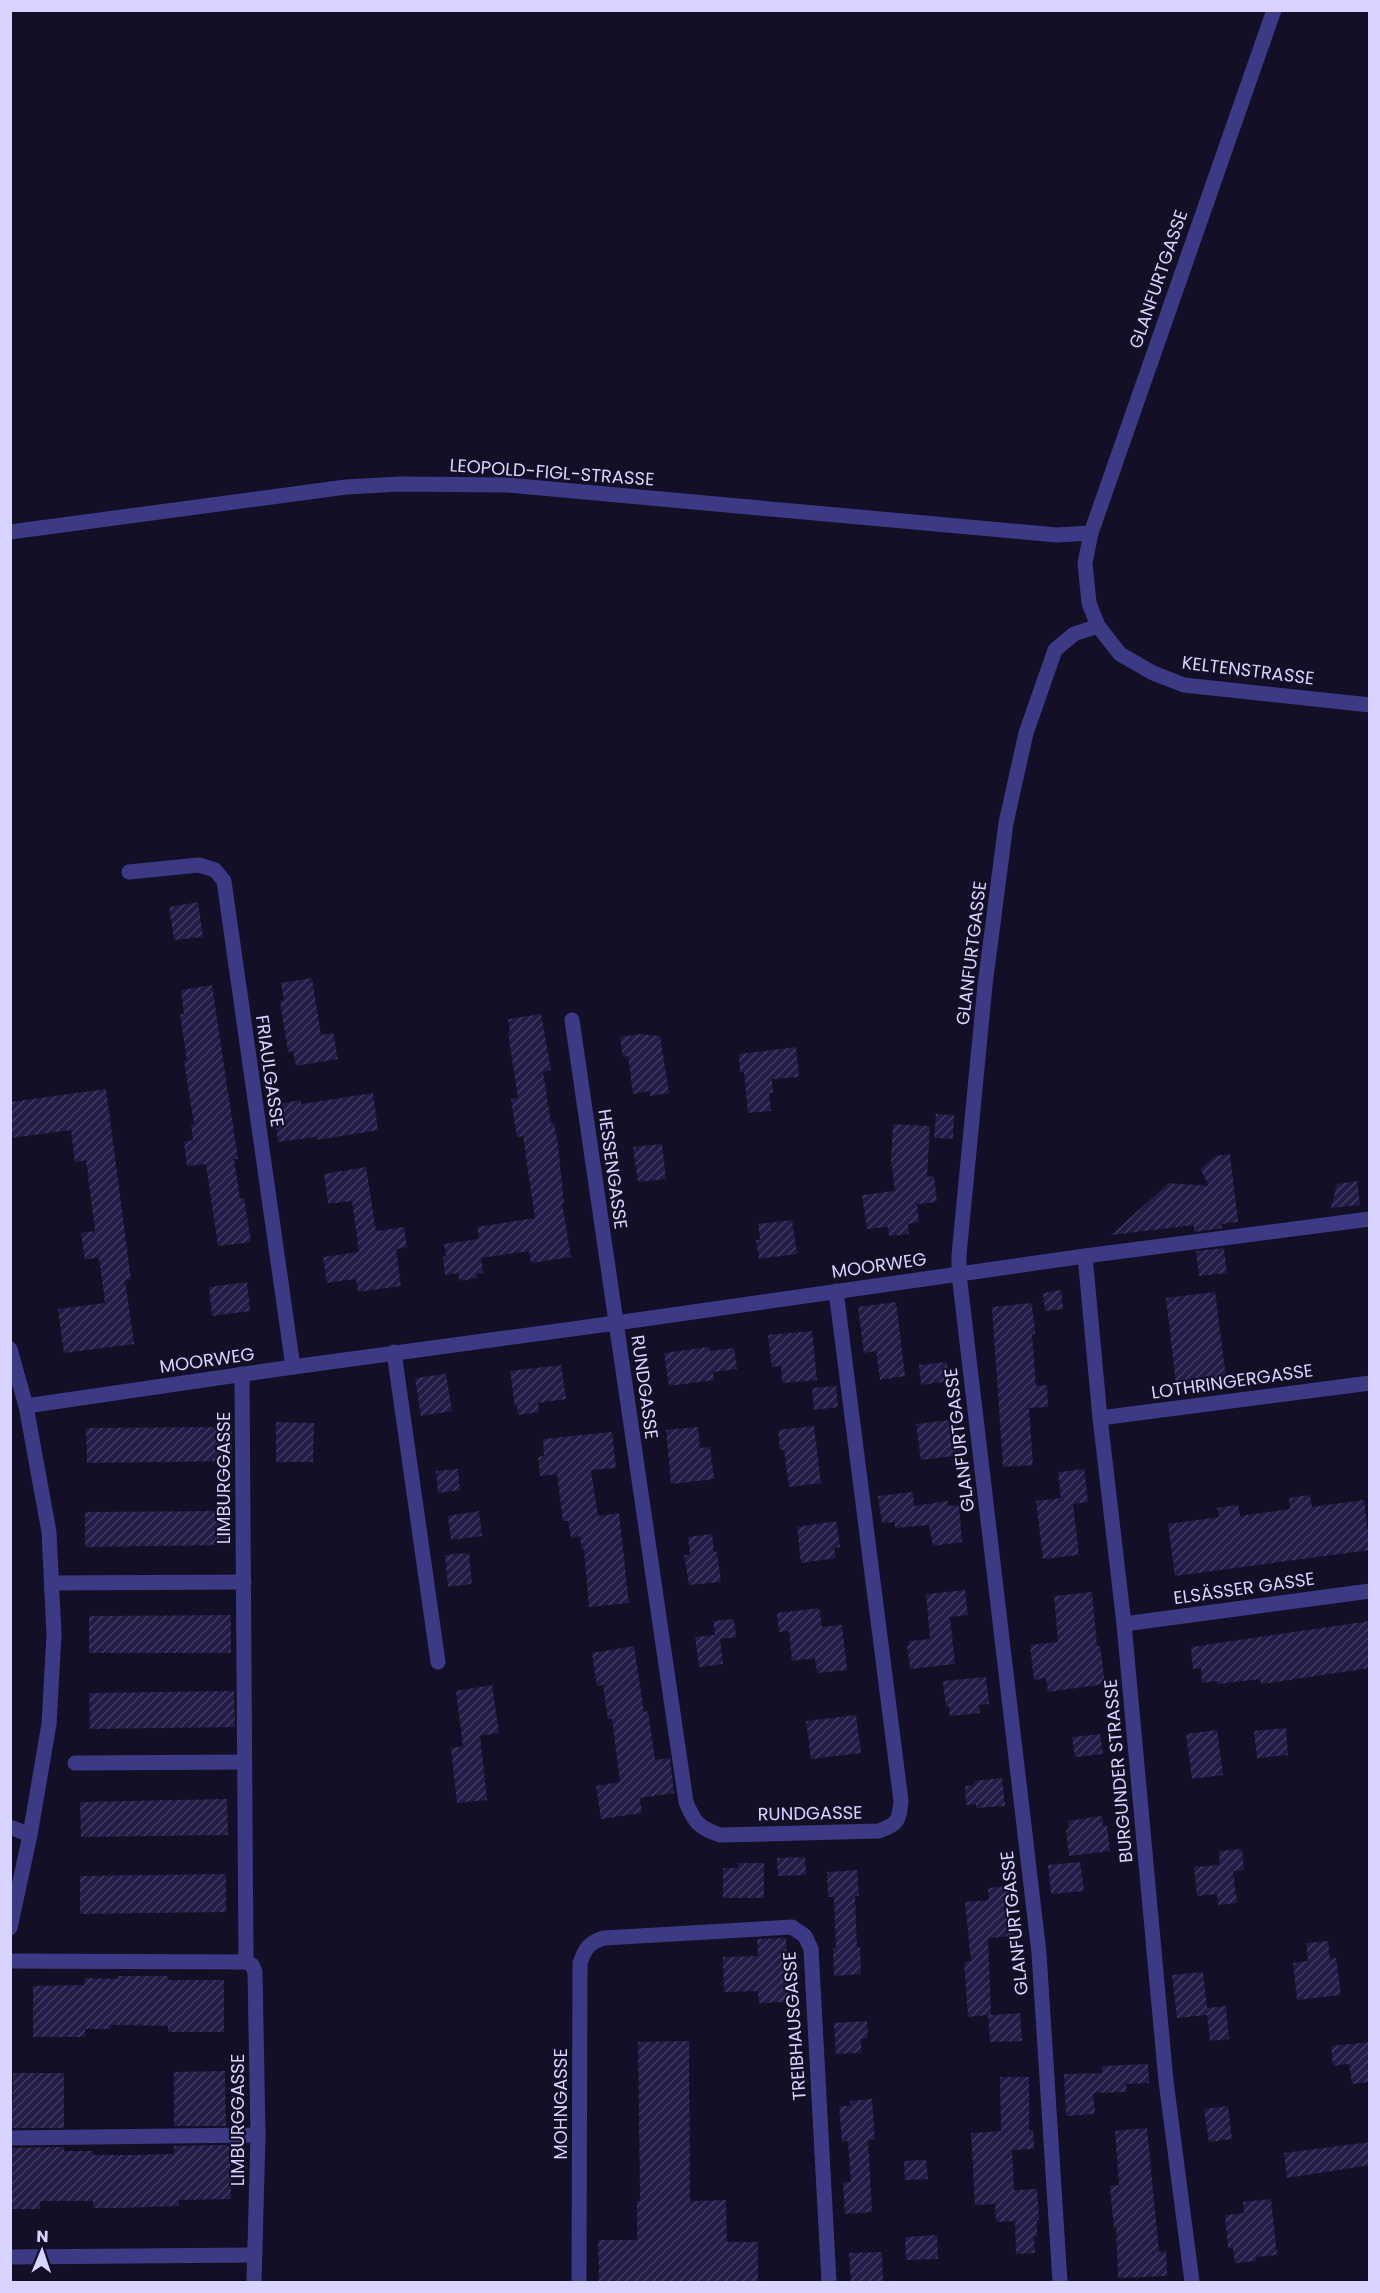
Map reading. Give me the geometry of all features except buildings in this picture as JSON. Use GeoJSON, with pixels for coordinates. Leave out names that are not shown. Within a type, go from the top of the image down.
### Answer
{"type":"FeatureCollection","features":[{"type":"Feature","properties":{"kind":"street","name":"GLANFURTGASSE"},"geometry":{"type":"LineString","coordinates":[[1085,563],[1091,533],[1274,10]]}},
{"type":"Feature","properties":{"kind":"street","name":"LEOPOLD-FIGL-STRASSE"},"geometry":{"type":"LineString","coordinates":[[10,532],[346,487],[450,483],[507,485],[1057,535],[1091,533]]}},
{"type":"Feature","properties":{"kind":"street","name":"KELTENSTRASSE"},"geometry":{"type":"LineString","coordinates":[[1085,563],[1089,603],[1098,626],[1120,654],[1153,673],[1184,685],[1370,705]]}},
{"type":"Feature","properties":{"kind":"street","name":"GLANFURTGASSE"},"geometry":{"type":"LineString","coordinates":[[1060,2283],[1039,1953],[959,1274],[959,1255],[985,985],[1009,812],[1026,733],[1056,650],[1074,634],[1098,626]]}},
{"type":"Feature","properties":{"kind":"street","name":"FRIAULGASSE"},"geometry":{"type":"LineString","coordinates":[[129,872],[199,865],[215,870],[224,881],[293,1366]]}},
{"type":"Feature","properties":{"kind":"street","name":"HESSENGASSE"},"geometry":{"type":"LineString","coordinates":[[572,1020],[616,1323]]}},
{"type":"Feature","properties":{"kind":"street","name":"MOORWEG"},"geometry":{"type":"LineString","coordinates":[[26,1406],[293,1366],[1267,1231],[1370,1219]]}},
{"type":"Feature","properties":{"kind":"street","name":"BURGUNDER STRASSE"},"geometry":{"type":"LineString","coordinates":[[1085,1256],[1100,1418],[1124,1624],[1166,2081],[1192,2283]]}},
{"type":"Feature","properties":{"kind":"street","name":"RUNDGASSE"},"geometry":{"type":"LineString","coordinates":[[616,1323],[686,1802],[692,1817],[703,1829],[720,1835],[879,1831],[893,1826],[899,1816],[901,1801],[836,1291]]}},
{"type":"Feature","properties":{"kind":"street"},"geometry":{"type":"LineString","coordinates":[[10,1349],[26,1406],[49,1533],[54,1635],[49,1724],[30,1835],[10,1928]]}},
{"type":"Feature","properties":{"kind":"street"},"geometry":{"type":"LineString","coordinates":[[394,1352],[438,1662]]}},
{"type":"Feature","properties":{"kind":"street","name":"LIMBURGGASSE"},"geometry":{"type":"LineString","coordinates":[[242,1374],[246,1962],[252,1965],[255,1972],[258,2135],[254,2283]]}},
{"type":"Feature","properties":{"kind":"street","name":"LOTHRINGERGASSE"},"geometry":{"type":"LineString","coordinates":[[1100,1418],[1370,1383]]}},
{"type":"Feature","properties":{"kind":"street"},"geometry":{"type":"LineString","coordinates":[[52,1583],[244,1582]]}},
{"type":"Feature","properties":{"kind":"street","name":"ELSÄSSER GASSE"},"geometry":{"type":"LineString","coordinates":[[1124,1624],[1370,1591]]}},
{"type":"Feature","properties":{"kind":"street"},"geometry":{"type":"LineString","coordinates":[[75,1763],[244,1762]]}},
{"type":"Feature","properties":{"kind":"street"},"geometry":{"type":"LineString","coordinates":[[10,1827],[30,1835]]}},
{"type":"Feature","properties":{"kind":"street","name":"TREIBHAUSGASSE"},"geometry":{"type":"LineString","coordinates":[[604,1938],[792,1928],[805,1936],[811,1949],[829,2283]]}},
{"type":"Feature","properties":{"kind":"street","name":"MOHNGASSE"},"geometry":{"type":"LineString","coordinates":[[579,2283],[580,1963],[584,1950],[592,1941],[604,1938]]}},
{"type":"Feature","properties":{"kind":"street"},"geometry":{"type":"LineString","coordinates":[[10,1961],[246,1962]]}},
{"type":"Feature","properties":{"kind":"street"},"geometry":{"type":"LineString","coordinates":[[10,2139],[258,2135]]}},
{"type":"Feature","properties":{"kind":"street"},"geometry":{"type":"LineString","coordinates":[[10,2257],[255,2255]]}}]}
